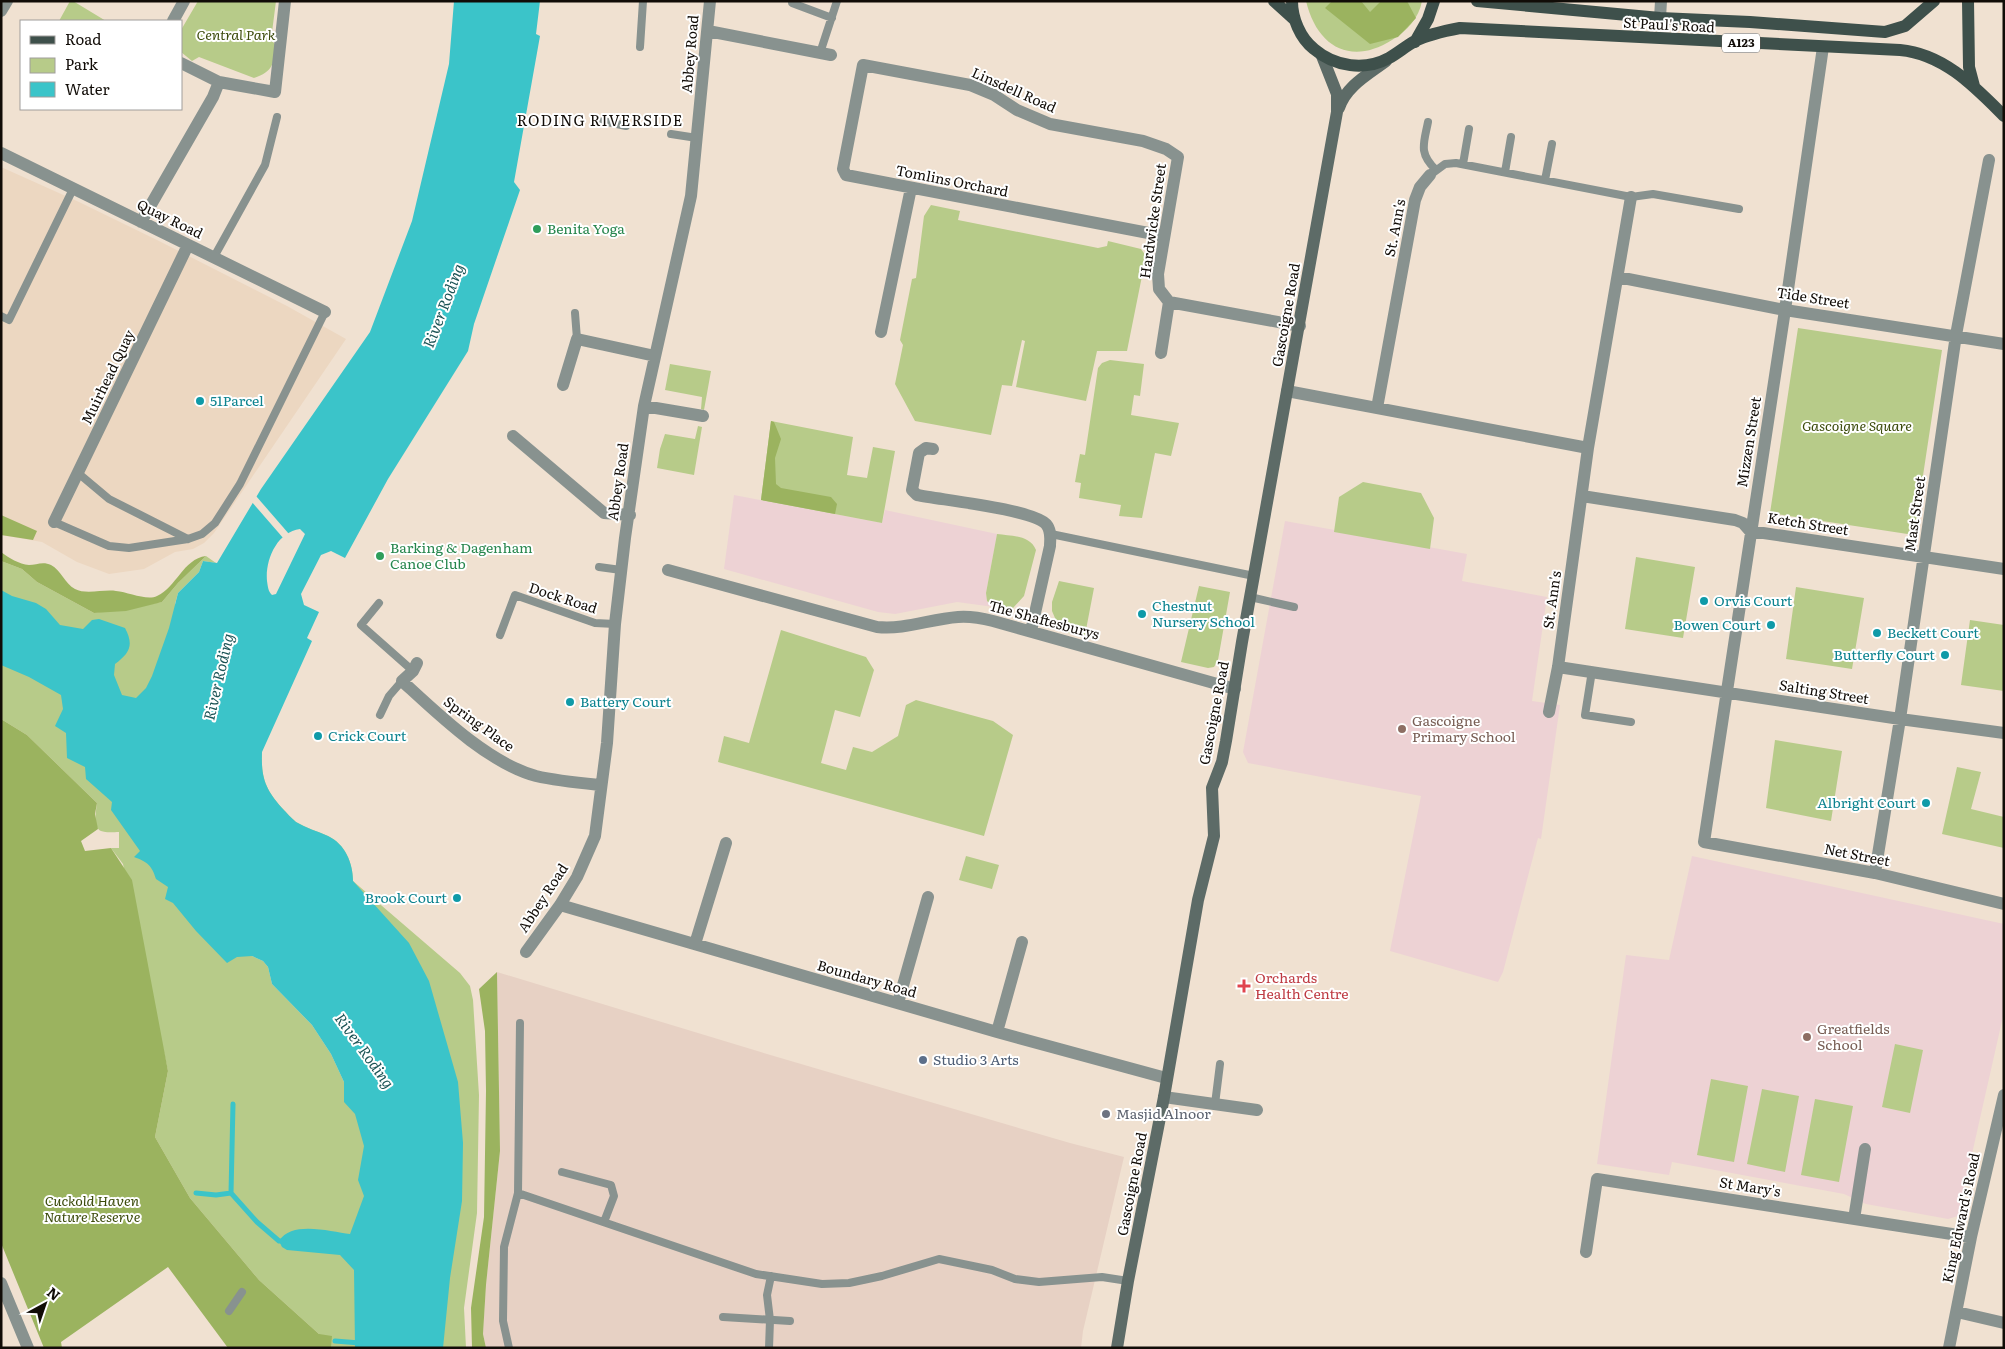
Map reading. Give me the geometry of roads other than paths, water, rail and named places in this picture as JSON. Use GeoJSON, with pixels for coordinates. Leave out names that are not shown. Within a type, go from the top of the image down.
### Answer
{"type":"FeatureCollection","features":[{"type":"Feature","properties":{"kind":"main road","name":"St Paul's Road"},"geometry":{"type":"LineString","coordinates":[[1274,1],[1295,20]]}},
{"type":"Feature","properties":{"kind":"main road","name":"St Paul's Road"},"geometry":{"type":"LineString","coordinates":[[1292,1],[1295,20],[1301,34],[1310,46],[1322,56],[1347,65],[1374,64],[1390,58],[1415,42],[1436,33],[1460,28],[1914,52],[1927,56],[1949,68],[1974,86],[2004,116]]}},
{"type":"Feature","properties":{"kind":"main road","name":"St Paul's Road"},"geometry":{"type":"LineString","coordinates":[[1415,42],[1428,19],[1434,1]]}},
{"type":"Feature","properties":{"kind":"main road","name":"St Paul's Road"},"geometry":{"type":"LineString","coordinates":[[1477,1],[1660,18],[1750,22],[1885,32],[1905,26],[1934,1]]}},
{"type":"Feature","properties":{"kind":"main road"},"geometry":{"type":"LineString","coordinates":[[1968,1],[1969,67],[1974,86]]}},
{"type":"Feature","properties":{"kind":"main road"},"geometry":{"type":"LineString","coordinates":[[1660,18],[1661,32],[1678,40]]}},
{"type":"Feature","properties":{"kind":"street"},"geometry":{"type":"LineString","coordinates":[[1,11],[7,1]]}},
{"type":"Feature","properties":{"kind":"street"},"geometry":{"type":"LineString","coordinates":[[174,20],[184,1]]}},
{"type":"Feature","properties":{"kind":"street"},"geometry":{"type":"LineString","coordinates":[[182,64],[219,82],[275,92],[285,1]]}},
{"type":"Feature","properties":{"kind":"street","name":"Abbey Road"},"geometry":{"type":"LineString","coordinates":[[526,952],[560,905],[577,877],[594,836],[606,743],[621,570],[644,406],[691,196],[710,1]]}},
{"type":"Feature","properties":{"kind":"street"},"geometry":{"type":"LineString","coordinates":[[1660,18],[1661,1]]}},
{"type":"Feature","properties":{"kind":"street"},"geometry":{"type":"LineString","coordinates":[[708,31],[826,54]]}},
{"type":"Feature","properties":{"kind":"street","name":"Mizzen Street"},"geometry":{"type":"LineString","coordinates":[[1704,842],[1824,47]]}},
{"type":"Feature","properties":{"kind":"street","name":"Gascoigne Road"},"geometry":{"type":"LineString","coordinates":[[1117,1348],[1202,881],[1214,836],[1212,788],[1222,762],[1337,112],[1337,94],[1322,56]]}},
{"type":"Feature","properties":{"kind":"street","name":"Gascoigne Road"},"geometry":{"type":"LineString","coordinates":[[1337,112],[1344,96],[1351,88],[1390,58]]}},
{"type":"Feature","properties":{"kind":"street","name":"Linsdell Road"},"geometry":{"type":"LineString","coordinates":[[863,65],[970,85],[994,95],[1016,110],[1050,124],[1143,141],[1166,149],[1178,157]]}},
{"type":"Feature","properties":{"kind":"street","name":"Tomlins Orchard"},"geometry":{"type":"LineString","coordinates":[[863,65],[843,168],[846,175],[1164,236]]}},
{"type":"Feature","properties":{"kind":"street"},"geometry":{"type":"LineString","coordinates":[[141,222],[214,97],[219,82]]}},
{"type":"Feature","properties":{"kind":"street","name":"Quay Road"},"geometry":{"type":"LineString","coordinates":[[1,153],[325,312]]}},
{"type":"Feature","properties":{"kind":"street","name":"Hardwicke Street"},"geometry":{"type":"LineString","coordinates":[[1169,302],[1159,289],[1158,274],[1178,157]]}},
{"type":"Feature","properties":{"kind":"street","name":"Mast Street"},"geometry":{"type":"LineString","coordinates":[[1875,873],[1900,719],[1956,336],[1989,160]]}},
{"type":"Feature","properties":{"kind":"street","name":"St. Ann's"},"geometry":{"type":"LineString","coordinates":[[1377,408],[1414,200],[1420,187],[1433,172]]}},
{"type":"Feature","properties":{"kind":"street"},"geometry":{"type":"LineString","coordinates":[[881,332],[910,188]]}},
{"type":"Feature","properties":{"kind":"street","name":"St. Ann's"},"geometry":{"type":"LineString","coordinates":[[1549,712],[1558,667],[1588,448],[1631,197]]}},
{"type":"Feature","properties":{"kind":"street","name":"Muirhead Quay"},"geometry":{"type":"LineString","coordinates":[[54,522],[188,245]]}},
{"type":"Feature","properties":{"kind":"street","name":"Tide Street"},"geometry":{"type":"LineString","coordinates":[[1618,277],[1785,310],[2004,344]]}},
{"type":"Feature","properties":{"kind":"street"},"geometry":{"type":"LineString","coordinates":[[1161,353],[1169,302],[1300,326]]}},
{"type":"Feature","properties":{"kind":"street"},"geometry":{"type":"LineString","coordinates":[[563,385],[577,339],[655,356]]}},
{"type":"Feature","properties":{"kind":"street"},"geometry":{"type":"LineString","coordinates":[[1287,391],[1588,448]]}},
{"type":"Feature","properties":{"kind":"street"},"geometry":{"type":"LineString","coordinates":[[644,406],[703,416]]}},
{"type":"Feature","properties":{"kind":"street"},"geometry":{"type":"LineString","coordinates":[[513,436],[604,512],[630,515]]}},
{"type":"Feature","properties":{"kind":"street"},"geometry":{"type":"LineString","coordinates":[[933,449],[926,448],[919,453],[912,490],[917,494],[1018,512],[1046,524],[1051,534],[1031,631]]}},
{"type":"Feature","properties":{"kind":"street","name":"Ketch Street"},"geometry":{"type":"LineString","coordinates":[[1582,496],[1735,520],[1743,523],[1750,531],[2004,569]]}},
{"type":"Feature","properties":{"kind":"street","name":"The Shaftesburys"},"geometry":{"type":"LineString","coordinates":[[668,570],[877,627],[905,627],[950,618],[973,617],[1031,631],[1235,689]]}},
{"type":"Feature","properties":{"kind":"street"},"geometry":{"type":"LineString","coordinates":[[402,681],[415,667]]}},
{"type":"Feature","properties":{"kind":"street"},"geometry":{"type":"LineString","coordinates":[[1558,667],[1592,671]]}},
{"type":"Feature","properties":{"kind":"street","name":"Salting Street"},"geometry":{"type":"LineString","coordinates":[[1592,671],[1726,693],[2004,733]]}},
{"type":"Feature","properties":{"kind":"street","name":"Spring Place"},"geometry":{"type":"LineString","coordinates":[[402,681],[443,719],[483,749],[512,766],[536,776],[601,785]]}},
{"type":"Feature","properties":{"kind":"street","name":"Net Street"},"geometry":{"type":"LineString","coordinates":[[1704,842],[1875,873],[2004,904]]}},
{"type":"Feature","properties":{"kind":"street"},"geometry":{"type":"LineString","coordinates":[[695,944],[726,843]]}},
{"type":"Feature","properties":{"kind":"street"},"geometry":{"type":"LineString","coordinates":[[898,1003],[928,897]]}},
{"type":"Feature","properties":{"kind":"street","name":"Boundary Road"},"geometry":{"type":"LineString","coordinates":[[560,905],[997,1032],[1166,1078]]}},
{"type":"Feature","properties":{"kind":"street"},"geometry":{"type":"LineString","coordinates":[[997,1032],[1022,942]]}},
{"type":"Feature","properties":{"kind":"street","name":"King Edward's Road"},"geometry":{"type":"LineString","coordinates":[[1950,1348],[1971,1237],[2000,1131],[2004,1095]]}},
{"type":"Feature","properties":{"kind":"street"},"geometry":{"type":"LineString","coordinates":[[1164,1097],[1257,1110]]}},
{"type":"Feature","properties":{"kind":"street"},"geometry":{"type":"LineString","coordinates":[[1854,1218],[1866,1149]]}},
{"type":"Feature","properties":{"kind":"street","name":"St Mary's"},"geometry":{"type":"LineString","coordinates":[[1586,1252],[1597,1179],[1971,1237]]}},
{"type":"Feature","properties":{"kind":"street"},"geometry":{"type":"LineString","coordinates":[[1,1283],[28,1348]]}},
{"type":"Feature","properties":{"kind":"street"},"geometry":{"type":"LineString","coordinates":[[1957,1312],[2004,1322]]}},
{"type":"Feature","properties":{"kind":"lane"},"geometry":{"type":"LineString","coordinates":[[640,47],[643,1]]}},
{"type":"Feature","properties":{"kind":"lane"},"geometry":{"type":"LineString","coordinates":[[792,1],[792,3],[832,18]]}},
{"type":"Feature","properties":{"kind":"lane"},"geometry":{"type":"LineString","coordinates":[[826,54],[836,1]]}},
{"type":"Feature","properties":{"kind":"lane"},"geometry":{"type":"LineString","coordinates":[[214,258],[265,165],[277,118]]}},
{"type":"Feature","properties":{"kind":"lane"},"geometry":{"type":"LineString","coordinates":[[603,121],[626,126]]}},
{"type":"Feature","properties":{"kind":"lane"},"geometry":{"type":"LineString","coordinates":[[1428,122],[1424,154],[1433,172],[1450,162],[1631,197],[1653,194],[1739,209]]}},
{"type":"Feature","properties":{"kind":"lane"},"geometry":{"type":"LineString","coordinates":[[1463,164],[1469,129]]}},
{"type":"Feature","properties":{"kind":"lane"},"geometry":{"type":"LineString","coordinates":[[670,134],[697,138]]}},
{"type":"Feature","properties":{"kind":"lane"},"geometry":{"type":"LineString","coordinates":[[1505,172],[1511,137]]}},
{"type":"Feature","properties":{"kind":"lane"},"geometry":{"type":"LineString","coordinates":[[1546,180],[1552,144]]}},
{"type":"Feature","properties":{"kind":"lane"},"geometry":{"type":"LineString","coordinates":[[1,316],[9,320],[73,189]]}},
{"type":"Feature","properties":{"kind":"lane"},"geometry":{"type":"LineString","coordinates":[[54,522],[109,546],[129,548],[188,539],[202,534],[215,523],[240,484],[325,312]]}},
{"type":"Feature","properties":{"kind":"lane"},"geometry":{"type":"LineString","coordinates":[[575,313],[577,339]]}},
{"type":"Feature","properties":{"kind":"lane"},"geometry":{"type":"LineString","coordinates":[[78,473],[109,499],[188,539]]}},
{"type":"Feature","properties":{"kind":"lane"},"geometry":{"type":"LineString","coordinates":[[1051,534],[1254,576]]}},
{"type":"Feature","properties":{"kind":"lane"},"geometry":{"type":"LineString","coordinates":[[599,567],[621,570]]}},
{"type":"Feature","properties":{"kind":"lane","name":"Dock Road"},"geometry":{"type":"LineString","coordinates":[[500,635],[514,595],[595,623],[616,624]]}},
{"type":"Feature","properties":{"kind":"lane"},"geometry":{"type":"LineString","coordinates":[[1250,597],[1294,607]]}},
{"type":"Feature","properties":{"kind":"lane"},"geometry":{"type":"LineString","coordinates":[[379,603],[361,625],[415,667]]}},
{"type":"Feature","properties":{"kind":"lane"},"geometry":{"type":"LineString","coordinates":[[1592,671],[1585,715],[1631,722]]}},
{"type":"Feature","properties":{"kind":"lane"},"geometry":{"type":"LineString","coordinates":[[380,715],[389,696],[402,681]]}},
{"type":"Feature","properties":{"kind":"lane"},"geometry":{"type":"LineString","coordinates":[[509,1348],[504,1321],[504,1247],[518,1193],[520,1023]]}},
{"type":"Feature","properties":{"kind":"lane"},"geometry":{"type":"LineString","coordinates":[[1215,1104],[1220,1064]]}},
{"type":"Feature","properties":{"kind":"lane"},"geometry":{"type":"LineString","coordinates":[[562,1172],[611,1185],[614,1196],[604,1222]]}},
{"type":"Feature","properties":{"kind":"lane"},"geometry":{"type":"LineString","coordinates":[[518,1193],[756,1274],[822,1284],[849,1283],[882,1276],[939,1258],[992,1270],[1015,1279],[1031,1281],[1062,1281],[1102,1276],[1128,1281]]}},
{"type":"Feature","properties":{"kind":"lane"},"geometry":{"type":"LineString","coordinates":[[769,1348],[770,1320],[767,1295],[771,1276]]}},
{"type":"Feature","properties":{"kind":"lane"},"geometry":{"type":"LineString","coordinates":[[229,1311],[242,1292]]}},
{"type":"Feature","properties":{"kind":"lane"},"geometry":{"type":"LineString","coordinates":[[723,1317],[790,1321]]}},
{"type":"Feature","properties":{"kind":"water","name":"River Roding"},"geometry":{"type":"Polygon","coordinates":[[[454,1],[540,1],[536,34],[540,36],[514,182],[520,190],[474,324],[468,351],[388,479],[345,558],[331,551],[321,555],[301,594],[304,605],[319,612],[307,638],[312,641],[262,752],[263,776],[268,789],[276,801],[296,822],[334,839],[339,844],[350,861],[353,881],[409,943],[429,981],[458,1082],[463,1143],[462,1201],[450,1278],[443,1348],[355,1348],[354,1270],[340,1255],[287,1250],[282,1247],[279,1241],[285,1235],[302,1229],[350,1234],[364,1196],[358,1180],[364,1146],[355,1114],[344,1102],[344,1082],[331,1054],[312,1025],[272,984],[268,967],[263,961],[252,956],[237,957],[227,963],[196,931],[173,903],[165,899],[168,887],[156,879],[149,865],[134,857],[140,851],[111,810],[112,802],[86,779],[85,767],[67,758],[66,733],[55,726],[63,709],[61,695],[29,677],[1,665],[1,590],[12,596],[36,603],[46,609],[60,625],[83,629],[92,620],[99,619],[125,628],[130,644],[124,656],[115,664],[114,675],[122,695],[136,698],[146,688],[169,628],[178,593],[199,572],[203,561],[217,563],[261,489],[370,332],[412,221],[449,64],[454,1]],[[300,529],[292,531],[285,535],[274,548],[270,556],[267,573],[268,587],[272,595],[276,594],[305,534],[300,529]]]}},
{"type":"Feature","properties":{"kind":"waterway"},"geometry":{"type":"LineString","coordinates":[[233,1104],[231,1193],[257,1222],[279,1241],[284,1241]]}},
{"type":"Feature","properties":{"kind":"waterway"},"geometry":{"type":"LineString","coordinates":[[196,1193],[216,1195],[231,1193]]}},
{"type":"Feature","properties":{"kind":"waterway"},"geometry":{"type":"LineString","coordinates":[[335,1341],[360,1343]]}},
{"type":"Feature","properties":{"kind":"place","name":"Benita Yoga"},"geometry":{"type":"Point","coordinates":[537,229]}},
{"type":"Feature","properties":{"kind":"place","name":"51Parcel"},"geometry":{"type":"Point","coordinates":[200,401]}},
{"type":"Feature","properties":{"kind":"place","name":"Barking & Dagenham Canoe Club"},"geometry":{"type":"Point","coordinates":[380,556]}},
{"type":"Feature","properties":{"kind":"place","name":"Orvis Court"},"geometry":{"type":"Point","coordinates":[1704,601]}},
{"type":"Feature","properties":{"kind":"place","name":"Chestnut Nursery School"},"geometry":{"type":"Point","coordinates":[1142,614]}},
{"type":"Feature","properties":{"kind":"place","name":"Bowen Court"},"geometry":{"type":"Point","coordinates":[1771,625]}},
{"type":"Feature","properties":{"kind":"place","name":"Beckett Court"},"geometry":{"type":"Point","coordinates":[1877,633]}},
{"type":"Feature","properties":{"kind":"place","name":"Butterfly Court"},"geometry":{"type":"Point","coordinates":[1945,655]}},
{"type":"Feature","properties":{"kind":"place","name":"Battery Court"},"geometry":{"type":"Point","coordinates":[570,702]}},
{"type":"Feature","properties":{"kind":"place","name":"Gascoigne Primary School"},"geometry":{"type":"Point","coordinates":[1402,729]}},
{"type":"Feature","properties":{"kind":"place","name":"Crick Court"},"geometry":{"type":"Point","coordinates":[318,736]}},
{"type":"Feature","properties":{"kind":"place","name":"Albright Court"},"geometry":{"type":"Point","coordinates":[1926,803]}},
{"type":"Feature","properties":{"kind":"place","name":"Brook Court"},"geometry":{"type":"Point","coordinates":[457,898]}},
{"type":"Feature","properties":{"kind":"place","name":"Orchards Health Centre"},"geometry":{"type":"Point","coordinates":[1244,986]}},
{"type":"Feature","properties":{"kind":"place","name":"Greatfields School"},"geometry":{"type":"Point","coordinates":[1807,1037]}},
{"type":"Feature","properties":{"kind":"place","name":"Studio 3 Arts"},"geometry":{"type":"Point","coordinates":[923,1060]}},
{"type":"Feature","properties":{"kind":"place","name":"Masjid Alnoor"},"geometry":{"type":"Point","coordinates":[1106,1114]}},
{"type":"Feature","properties":{"kind":"district","name":"RODING RIVERSIDE"},"geometry":{"type":"Point","coordinates":[600,121]}},
{"type":"Feature","properties":{"kind":"park label","name":"Central Park"},"geometry":{"type":"Point","coordinates":[236,35]}},
{"type":"Feature","properties":{"kind":"park label","name":"Gascoigne Square"},"geometry":{"type":"Point","coordinates":[1857,426]}},
{"type":"Feature","properties":{"kind":"park label","name":"Cuckold Haven Nature Reserve"},"geometry":{"type":"Point","coordinates":[92,1210]}}]}
